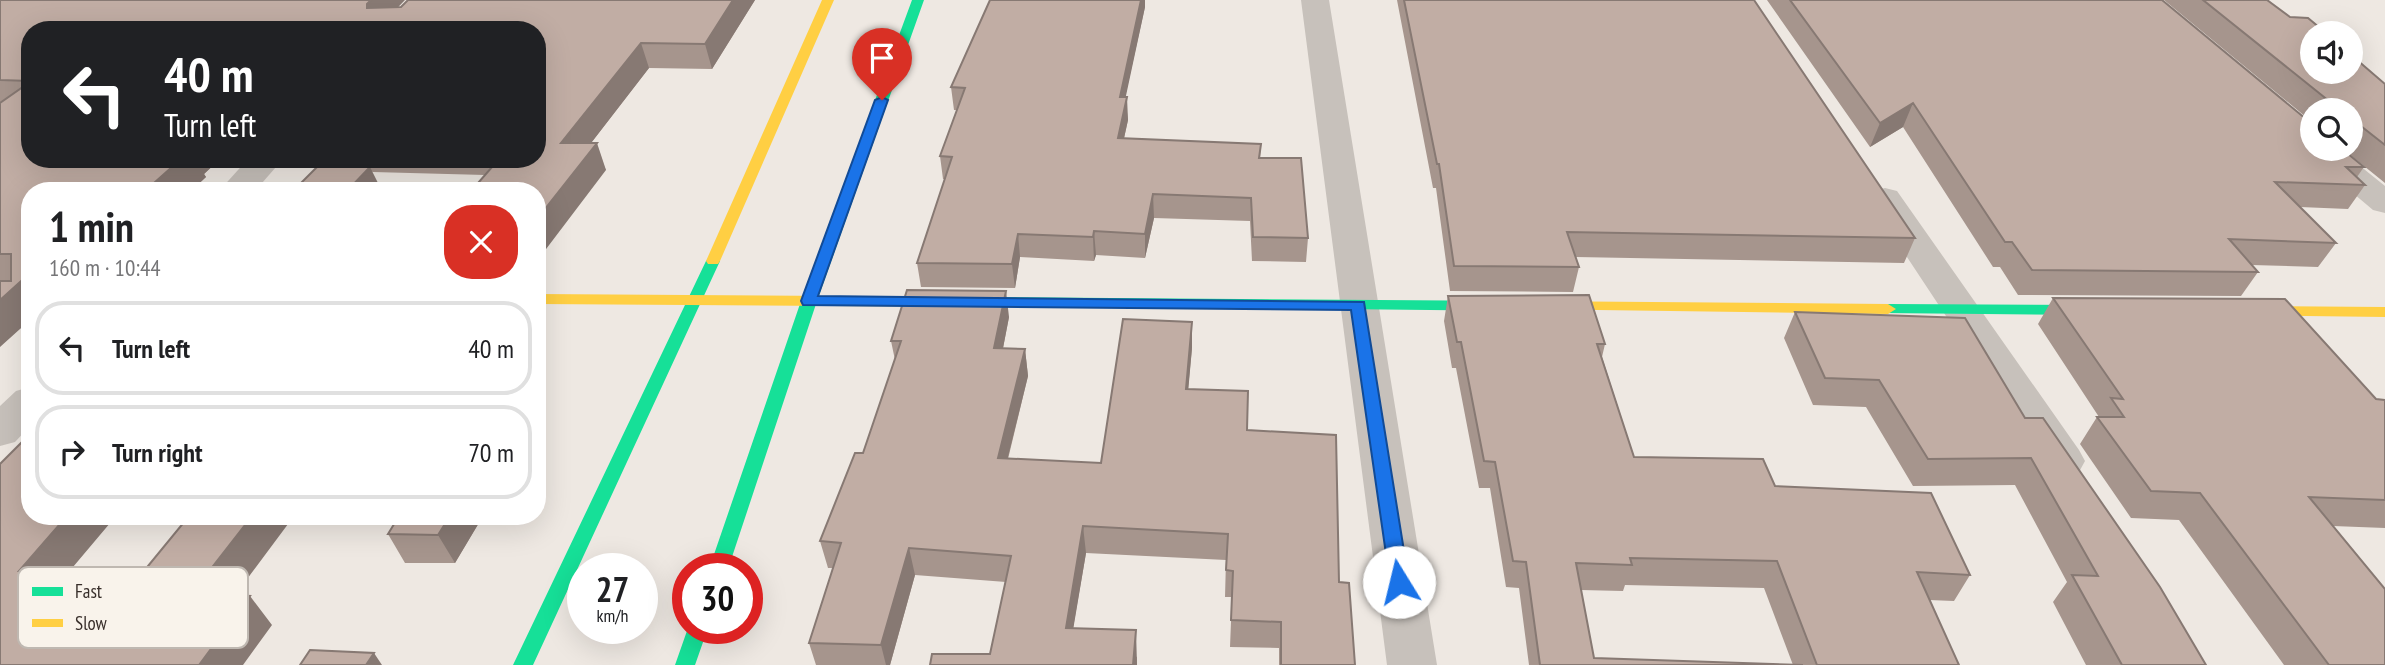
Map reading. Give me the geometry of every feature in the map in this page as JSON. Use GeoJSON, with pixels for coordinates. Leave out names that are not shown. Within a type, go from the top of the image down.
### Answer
{"type":"FeatureCollection","features":[{"type":"Feature","properties":{"kind":"main road"},"geometry":{"type":"LineString","coordinates":[[523,665],[696,300],[828,0]]}},
{"type":"Feature","properties":{"kind":"main road"},"geometry":{"type":"LineString","coordinates":[[723,553],[809,301],[918,0]]}},
{"type":"Feature","properties":{"kind":"main road"},"geometry":{"type":"LineString","coordinates":[[546,299],[2111,310]]}},
{"type":"Feature","properties":{"kind":"main road"},"geometry":{"type":"LineString","coordinates":[[2234,311],[2385,312]]}},
{"type":"Feature","properties":{"kind":"main road"},"geometry":{"type":"LineString","coordinates":[[685,665],[692,644]]}},
{"type":"Feature","properties":{"kind":"street"},"geometry":{"type":"LineString","coordinates":[[1315,0],[1412,665]]}},
{"type":"Feature","properties":{"kind":"street"},"geometry":{"type":"LineString","coordinates":[[2334,161],[2385,204]]}},
{"type":"Feature","properties":{"kind":"street"},"geometry":{"type":"LineString","coordinates":[[245,182],[258,168]]}},
{"type":"Feature","properties":{"kind":"street"},"geometry":{"type":"LineString","coordinates":[[1867,172],[2085,493]]}},
{"type":"Feature","properties":{"kind":"street"},"geometry":{"type":"LineString","coordinates":[[0,431],[21,410]]}},
{"type":"Feature","properties":{"kind":"building"},"geometry":{"type":"Polygon","coordinates":[[[0,0],[371,0],[367,8],[401,7],[408,0],[733,0],[705,44],[641,43],[561,143],[597,143],[546,208],[546,182],[479,182],[491,168],[546,168],[546,21],[21,21],[21,81],[0,80],[0,0]]]}},
{"type":"Feature","properties":{"kind":"building"},"geometry":{"type":"Polygon","coordinates":[[[990,0],[1141,0],[1120,97],[1127,97],[1118,138],[1261,144],[1259,158],[1301,158],[1308,238],[1253,237],[1251,198],[1153,194],[1145,234],[1094,231],[1093,237],[1018,234],[1012,264],[917,263],[952,157],[940,156],[965,88],[951,87],[990,0]]]}},
{"type":"Feature","properties":{"kind":"building"},"geometry":{"type":"Polygon","coordinates":[[[1404,0],[1754,0],[1915,238],[1567,232],[1579,267],[1454,266],[1439,164],[1404,0]]]}},
{"type":"Feature","properties":{"kind":"building"},"geometry":{"type":"Polygon","coordinates":[[[1790,0],[2162,0],[2300,114],[2300,161],[2357,161],[2364,167],[2346,167],[2365,185],[2275,182],[2336,243],[2229,239],[2258,272],[2032,270],[2012,242],[2005,242],[1913,103],[1880,123],[1790,0]]]}},
{"type":"Feature","properties":{"kind":"building"},"geometry":{"type":"Polygon","coordinates":[[[2203,0],[2267,0],[2290,17],[2308,18],[2312,21],[2300,21],[2300,78],[2203,0]]]}},
{"type":"Feature","properties":{"kind":"building"},"geometry":{"type":"Polygon","coordinates":[[[2363,65],[2385,84],[2385,145],[2363,128],[2363,98],[2325,98],[2308,84],[2363,84],[2363,65]]]}},
{"type":"Feature","properties":{"kind":"building"},"geometry":{"type":"Polygon","coordinates":[[[21,88],[21,168],[171,168],[155,182],[21,182],[21,281],[0,300],[0,281],[11,281],[11,254],[0,254],[0,103],[21,88]]]}},
{"type":"Feature","properties":{"kind":"building"},"geometry":{"type":"Polygon","coordinates":[[[316,168],[369,168],[356,182],[302,182],[316,168]]]}},
{"type":"Feature","properties":{"kind":"building"},"geometry":{"type":"Polygon","coordinates":[[[907,290],[1006,291],[994,348],[1025,349],[998,458],[1101,463],[1123,319],[1192,322],[1186,389],[1248,391],[1247,430],[1336,435],[1339,582],[1349,583],[1355,665],[1281,665],[1281,622],[1231,620],[1233,571],[1226,570],[1228,534],[1083,526],[1066,628],[1136,630],[1133,665],[930,665],[932,654],[990,654],[1011,556],[909,548],[881,645],[809,643],[841,543],[820,541],[855,453],[863,453],[901,341],[891,341],[907,290]]]}},
{"type":"Feature","properties":{"kind":"building"},"geometry":{"type":"Polygon","coordinates":[[[1589,295],[1605,344],[1597,344],[1634,457],[1763,459],[1775,486],[1931,493],[1970,575],[1917,572],[1959,665],[1817,665],[1777,561],[1630,558],[1632,565],[1576,563],[1594,658],[1803,665],[1540,665],[1526,562],[1513,561],[1495,462],[1484,461],[1461,342],[1457,342],[1448,296],[1589,295]]]}},
{"type":"Feature","properties":{"kind":"building"},"geometry":{"type":"Polygon","coordinates":[[[2053,298],[2285,299],[2376,399],[2385,400],[2385,500],[2309,497],[2385,589],[2385,665],[2329,665],[2200,493],[2151,491],[2097,417],[2124,417],[2111,398],[2123,399],[2053,298]]]}},
{"type":"Feature","properties":{"kind":"building"},"geometry":{"type":"Polygon","coordinates":[[[1795,312],[1965,318],[2025,418],[2043,418],[2160,587],[2206,665],[2122,665],[2072,575],[2098,576],[2031,458],[1928,459],[1879,380],[1825,378],[1795,312]]]}},
{"type":"Feature","properties":{"kind":"building"},"geometry":{"type":"Polygon","coordinates":[[[21,443],[21,525],[59,525],[22,567],[18,567],[18,648],[212,648],[199,665],[0,665],[0,464],[21,443]]]}},
{"type":"Feature","properties":{"kind":"building"},"geometry":{"type":"Polygon","coordinates":[[[182,525],[245,525],[212,567],[147,567],[182,525]]]}},
{"type":"Feature","properties":{"kind":"building"},"geometry":{"type":"Polygon","coordinates":[[[394,525],[444,525],[438,535],[388,534],[394,525]]]}},
{"type":"Feature","properties":{"kind":"building"},"geometry":{"type":"Polygon","coordinates":[[[310,650],[374,653],[366,665],[300,665],[310,650]]]}},
{"type":"Feature","properties":{"kind":"traffic: fast"},"geometry":{"type":"LineString","coordinates":[[723,553],[809,301],[918,0]]}},
{"type":"Feature","properties":{"kind":"traffic: fast"},"geometry":{"type":"LineString","coordinates":[[523,665],[713,261]]}},
{"type":"Feature","properties":{"kind":"traffic: fast"},"geometry":{"type":"LineString","coordinates":[[976,302],[1521,306]]}},
{"type":"Feature","properties":{"kind":"traffic: fast"},"geometry":{"type":"LineString","coordinates":[[1888,309],[2096,310]]}},
{"type":"Feature","properties":{"kind":"traffic: fast"},"geometry":{"type":"LineString","coordinates":[[685,665],[692,644]]}},
{"type":"Feature","properties":{"kind":"traffic: slow"},"geometry":{"type":"LineString","coordinates":[[713,261],[828,0]]}},
{"type":"Feature","properties":{"kind":"traffic: slow"},"geometry":{"type":"LineString","coordinates":[[546,299],[976,302]]}},
{"type":"Feature","properties":{"kind":"traffic: slow"},"geometry":{"type":"LineString","coordinates":[[1521,306],[1888,309]]}},
{"type":"Feature","properties":{"kind":"traffic: slow"},"geometry":{"type":"LineString","coordinates":[[2244,311],[2385,312]]}},
{"type":"Feature","properties":{"kind":"route"},"geometry":{"type":"LineString","coordinates":[[882,100],[809,301],[1358,305],[1399,582]]}}]}
